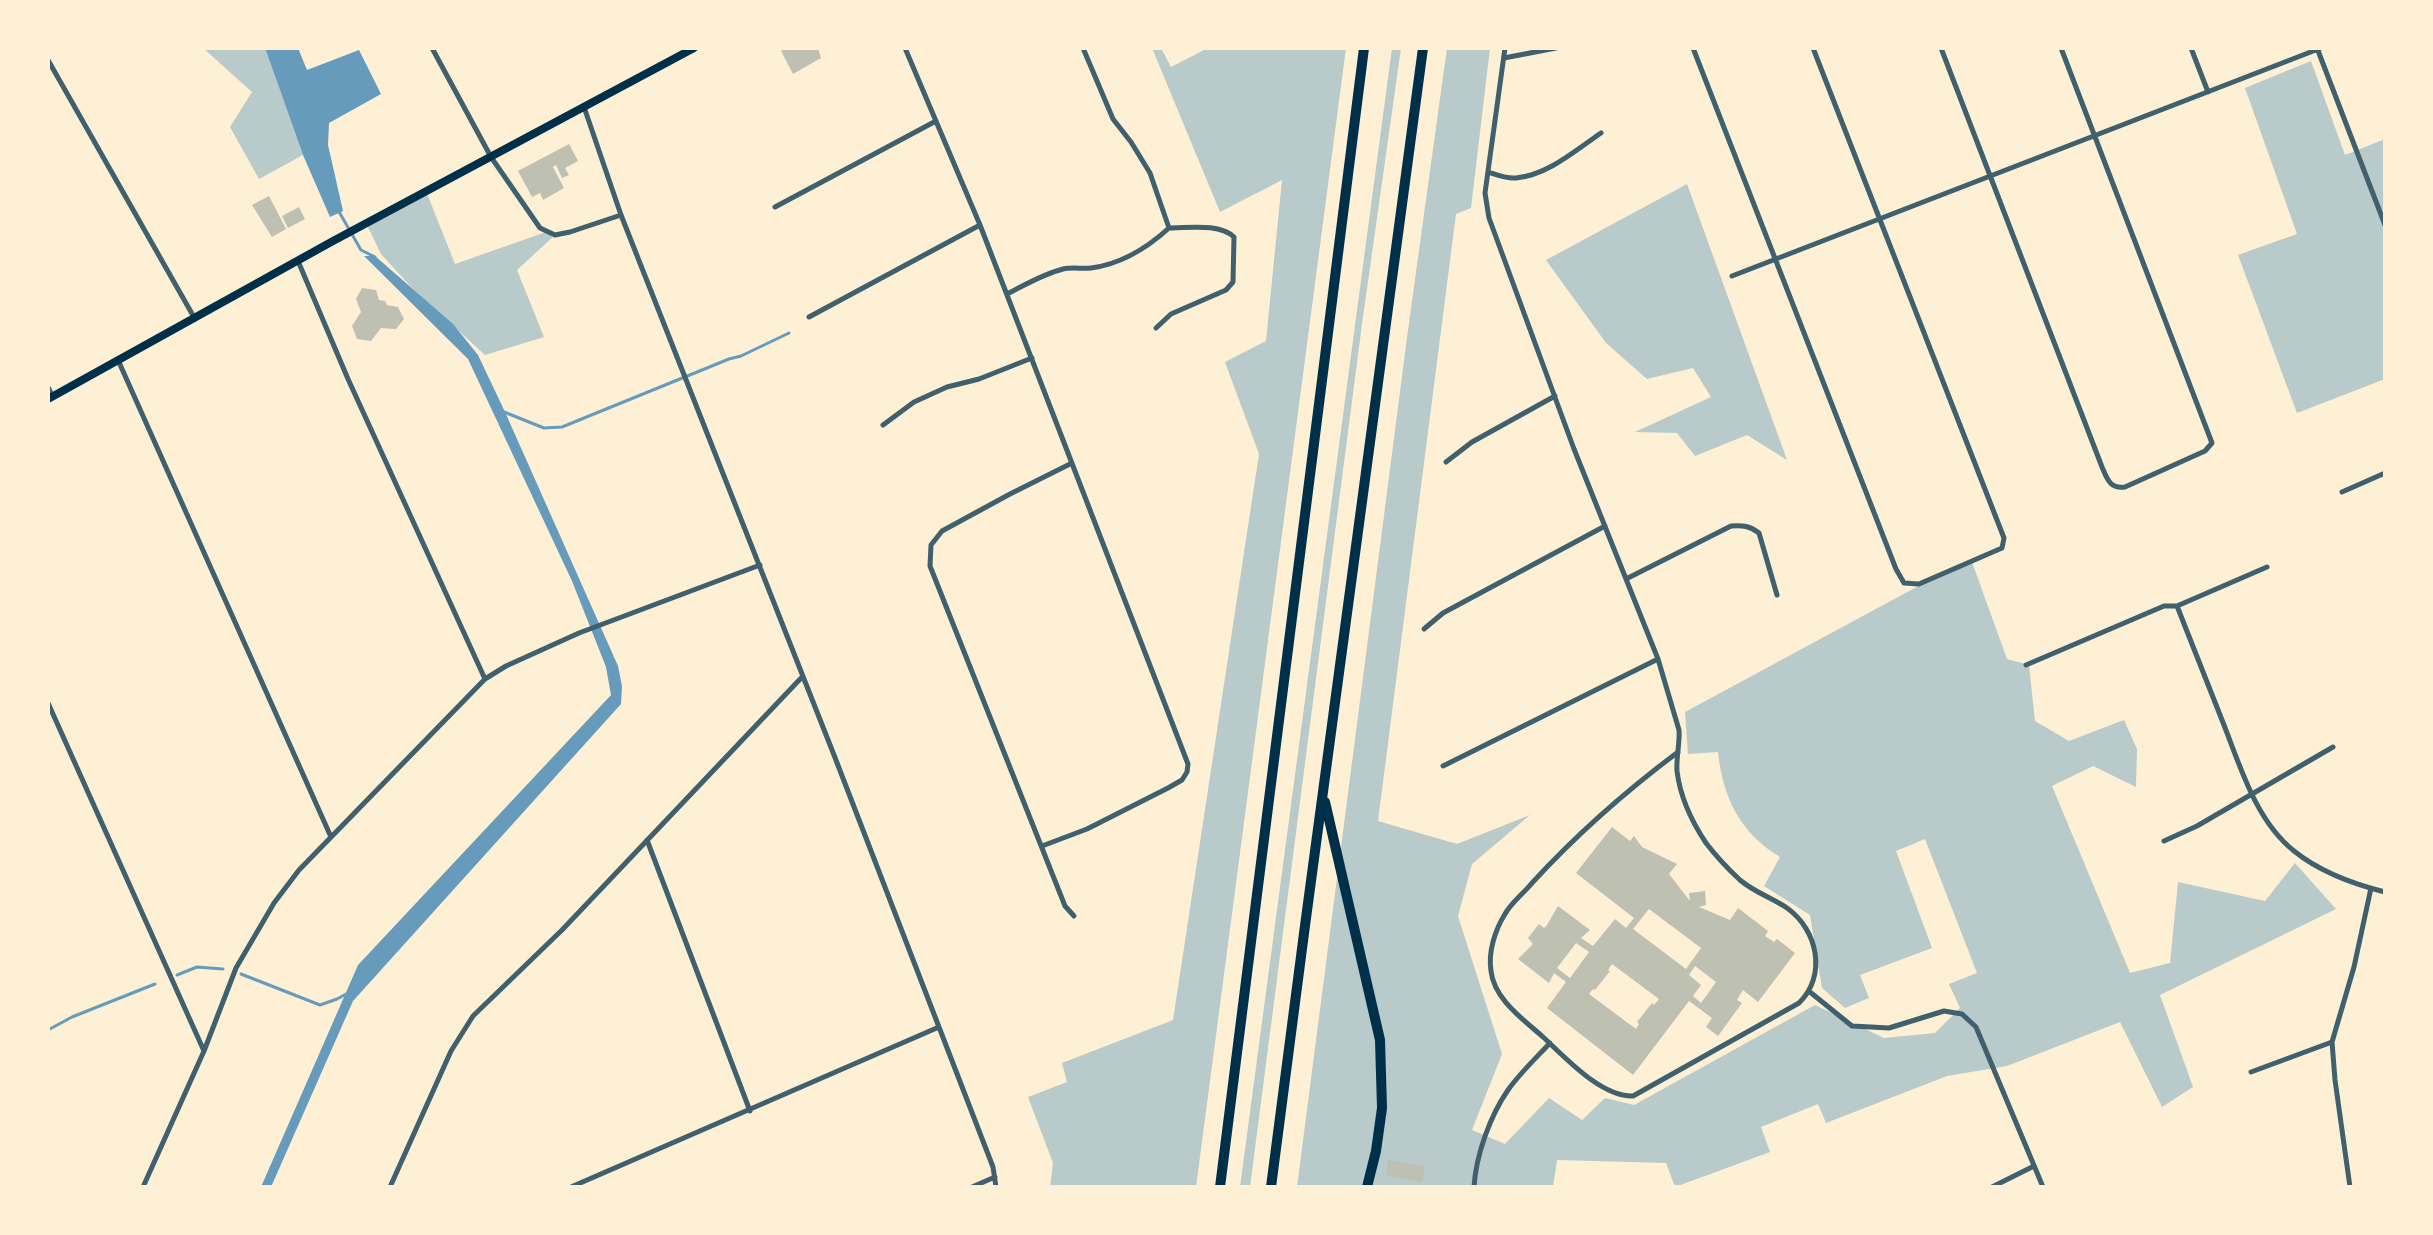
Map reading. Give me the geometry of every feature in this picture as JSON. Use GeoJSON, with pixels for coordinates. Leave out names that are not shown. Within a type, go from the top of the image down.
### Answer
{"type":"FeatureCollection","features":[{"type":"Feature","properties":{"kind":"highway"},"geometry":{"type":"LineString","coordinates":[[1220,1187],[1364,48]]}},
{"type":"Feature","properties":{"kind":"highway"},"geometry":{"type":"LineString","coordinates":[[1271,1187],[1340,649],[1423,48]]}},
{"type":"Feature","properties":{"kind":"highway"},"geometry":{"type":"LineString","coordinates":[[1323,794],[1380,1040],[1382,1108],[1376,1151],[1367,1187]]}},
{"type":"Feature","properties":{"kind":"main road"},"geometry":{"type":"LineString","coordinates":[[51,398],[366,223],[694,48]]}},
{"type":"Feature","properties":{"kind":"street"},"geometry":{"type":"LineString","coordinates":[[432,48],[490,157],[534,223],[546,232],[555,235],[621,215]]}},
{"type":"Feature","properties":{"kind":"street"},"geometry":{"type":"LineString","coordinates":[[905,48],[980,225],[1186,755],[1188,772],[1182,780],[1087,829],[1042,846]]}},
{"type":"Feature","properties":{"kind":"street"},"geometry":{"type":"LineString","coordinates":[[1083,48],[1113,119],[1131,142],[1150,173],[1169,228]]}},
{"type":"Feature","properties":{"kind":"street"},"geometry":{"type":"LineString","coordinates":[[1505,48],[1485,193],[1489,218],[1555,396],[1658,659],[1679,730],[1678,752],[1677,770],[1681,789],[1692,817],[1707,843],[1741,881],[1789,909],[1803,922],[1813,942],[1816,963],[1810,992],[1799,1003],[1633,1096],[1624,1096],[1603,1089],[1500,996],[1491,972],[1491,949],[1506,912],[1558,855],[1678,752]]}},
{"type":"Feature","properties":{"kind":"street"},"geometry":{"type":"LineString","coordinates":[[1504,58],[1556,48]]}},
{"type":"Feature","properties":{"kind":"street"},"geometry":{"type":"LineString","coordinates":[[1693,48],[1896,569],[1904,583],[1919,584],[2002,548],[2004,538],[1814,48]]}},
{"type":"Feature","properties":{"kind":"street"},"geometry":{"type":"LineString","coordinates":[[1941,48],[2102,467],[2113,486],[2125,487],[2210,448],[2211,438],[2061,48]]}},
{"type":"Feature","properties":{"kind":"street"},"geometry":{"type":"LineString","coordinates":[[2191,48],[2208,92]]}},
{"type":"Feature","properties":{"kind":"street"},"geometry":{"type":"LineString","coordinates":[[1732,276],[2319,48],[2342,115],[2385,225]]}},
{"type":"Feature","properties":{"kind":"street"},"geometry":{"type":"LineString","coordinates":[[48,60],[195,319]]}},
{"type":"Feature","properties":{"kind":"street"},"geometry":{"type":"LineString","coordinates":[[584,107],[621,215],[760,565],[993,1167],[996,1187]]}},
{"type":"Feature","properties":{"kind":"street"},"geometry":{"type":"LineString","coordinates":[[775,207],[936,121]]}},
{"type":"Feature","properties":{"kind":"street"},"geometry":{"type":"LineString","coordinates":[[1488,172],[1517,178],[1530,174],[1553,166],[1601,133]]}},
{"type":"Feature","properties":{"kind":"street"},"geometry":{"type":"LineString","coordinates":[[809,317],[980,225]]}},
{"type":"Feature","properties":{"kind":"street"},"geometry":{"type":"LineString","coordinates":[[1006,294],[1066,268],[1089,269],[1124,259],[1153,243],[1169,228],[1228,231],[1234,237],[1235,247],[1233,282],[1226,290],[1171,314],[1156,328]]}},
{"type":"Feature","properties":{"kind":"street"},"geometry":{"type":"LineString","coordinates":[[298,261],[348,379],[485,679]]}},
{"type":"Feature","properties":{"kind":"street"},"geometry":{"type":"LineString","coordinates":[[883,425],[914,402],[947,387],[979,379],[1032,358]]}},
{"type":"Feature","properties":{"kind":"street"},"geometry":{"type":"LineString","coordinates":[[118,360],[331,837]]}},
{"type":"Feature","properties":{"kind":"street"},"geometry":{"type":"LineString","coordinates":[[48,387],[51,398]]}},
{"type":"Feature","properties":{"kind":"street"},"geometry":{"type":"LineString","coordinates":[[1446,462],[1472,442],[1555,396]]}},
{"type":"Feature","properties":{"kind":"street"},"geometry":{"type":"LineString","coordinates":[[1072,463],[942,531],[931,545],[929,555],[930,566],[1065,906],[1074,916]]}},
{"type":"Feature","properties":{"kind":"street"},"geometry":{"type":"LineString","coordinates":[[2342,492],[2385,473]]}},
{"type":"Feature","properties":{"kind":"street"},"geometry":{"type":"LineString","coordinates":[[1626,579],[1731,526],[1741,525],[1752,527],[1759,533],[1777,595]]}},
{"type":"Feature","properties":{"kind":"street"},"geometry":{"type":"LineString","coordinates":[[1424,629],[1443,613],[1605,526]]}},
{"type":"Feature","properties":{"kind":"street"},"geometry":{"type":"LineString","coordinates":[[143,1187],[204,1050],[236,968],[254,934],[299,870],[485,679],[506,666],[579,633],[760,565]]}},
{"type":"Feature","properties":{"kind":"street"},"geometry":{"type":"LineString","coordinates":[[2026,665],[2164,606],[2177,606],[2267,567]]}},
{"type":"Feature","properties":{"kind":"street"},"geometry":{"type":"LineString","coordinates":[[2177,606],[2252,795],[2279,837],[2294,851],[2315,865],[2342,878],[2385,892]]}},
{"type":"Feature","properties":{"kind":"street"},"geometry":{"type":"LineString","coordinates":[[1443,766],[1658,659]]}},
{"type":"Feature","properties":{"kind":"street"},"geometry":{"type":"LineString","coordinates":[[390,1187],[451,1051],[473,1016],[562,930],[803,676]]}},
{"type":"Feature","properties":{"kind":"street"},"geometry":{"type":"LineString","coordinates":[[48,703],[204,1050]]}},
{"type":"Feature","properties":{"kind":"street"},"geometry":{"type":"LineString","coordinates":[[2164,841],[2197,826],[2333,747]]}},
{"type":"Feature","properties":{"kind":"street"},"geometry":{"type":"LineString","coordinates":[[647,840],[750,1111]]}},
{"type":"Feature","properties":{"kind":"street"},"geometry":{"type":"LineString","coordinates":[[2350,1187],[2332,1042],[2354,967],[2372,888]]}},
{"type":"Feature","properties":{"kind":"street"},"geometry":{"type":"LineString","coordinates":[[1810,992],[1852,1026],[1889,1028],[1944,1011],[1962,1014],[1976,1027],[2043,1187]]}},
{"type":"Feature","properties":{"kind":"street"},"geometry":{"type":"LineString","coordinates":[[571,1187],[939,1027]]}},
{"type":"Feature","properties":{"kind":"street"},"geometry":{"type":"LineString","coordinates":[[2251,1072],[2332,1042]]}},
{"type":"Feature","properties":{"kind":"street"},"geometry":{"type":"LineString","coordinates":[[1474,1187],[1476,1166],[1500,1103],[1509,1089],[1550,1043]]}},
{"type":"Feature","properties":{"kind":"street"},"geometry":{"type":"LineString","coordinates":[[1992,1187],[2034,1166]]}},
{"type":"Feature","properties":{"kind":"street"},"geometry":{"type":"LineString","coordinates":[[972,1187],[995,1177]]}},
{"type":"Feature","properties":{"kind":"shaded area"},"geometry":{"type":"Polygon","coordinates":[[[203,48],[265,48],[303,155],[259,179],[230,127],[252,92],[203,48]]]}},
{"type":"Feature","properties":{"kind":"shaded area"},"geometry":{"type":"Polygon","coordinates":[[[1152,48],[1161,48],[1171,67],[1208,48],[1346,48],[1196,1187],[1050,1187],[1053,1163],[1028,1097],[1067,1082],[1062,1063],[1173,1020],[1259,454],[1225,362],[1266,341],[1282,180],[1220,212],[1152,48]]]}},
{"type":"Feature","properties":{"kind":"shaded area"},"geometry":{"type":"Polygon","coordinates":[[[1392,48],[1401,48],[1362,324],[1250,1187],[1240,1187],[1392,48]]]}},
{"type":"Feature","properties":{"kind":"shaded area"},"geometry":{"type":"Polygon","coordinates":[[[1447,48],[1490,48],[1471,208],[1456,214],[1378,821],[1457,844],[1530,815],[1472,864],[1458,916],[1502,1054],[1472,1130],[1505,1144],[1549,1098],[1582,1120],[1605,1098],[1634,1105],[1815,1005],[1884,1038],[1935,1033],[1960,1008],[1949,984],[1977,973],[1925,839],[1896,851],[1932,948],[1860,975],[1869,998],[1845,1008],[1822,988],[1810,915],[1764,886],[1780,857],[1754,837],[1736,813],[1724,784],[1718,752],[1688,754],[1685,712],[1948,570],[1972,562],[2007,659],[2029,665],[2035,721],[2069,741],[2124,720],[2137,749],[2136,787],[2093,766],[2052,786],[2130,973],[2170,963],[2178,882],[2265,901],[2295,863],[2336,909],[2160,995],[2193,1087],[2162,1107],[2120,1022],[2007,1066],[1947,1076],[1826,1123],[1818,1104],[1761,1127],[1770,1152],[1675,1187],[1666,1163],[1557,1160],[1553,1187],[1297,1187],[1408,330],[1447,48]]]}},
{"type":"Feature","properties":{"kind":"shaded area"},"geometry":{"type":"Polygon","coordinates":[[[2311,61],[2345,155],[2385,139],[2385,379],[2297,413],[2238,255],[2297,234],[2245,88],[2311,61]]]}},
{"type":"Feature","properties":{"kind":"shaded area"},"geometry":{"type":"Polygon","coordinates":[[[1687,184],[1787,460],[1747,435],[1695,456],[1677,433],[1635,432],[1711,397],[1693,368],[1647,379],[1606,343],[1546,260],[1687,184]]]}},
{"type":"Feature","properties":{"kind":"shaded area"},"geometry":{"type":"Polygon","coordinates":[[[426,191],[455,264],[546,232],[555,235],[517,270],[544,337],[485,355],[413,289],[381,254],[366,223],[426,191]]]}},
{"type":"Feature","properties":{"kind":"water"},"geometry":{"type":"Polygon","coordinates":[[[265,48],[298,48],[307,70],[359,50],[381,94],[329,123],[328,145],[343,211],[330,217],[303,155],[265,48]]]}},
{"type":"Feature","properties":{"kind":"water"},"geometry":{"type":"Polygon","coordinates":[[[364,256],[375,256],[453,324],[478,355],[618,666],[622,686],[621,704],[353,1001],[271,1187],[261,1187],[358,965],[611,695],[606,667],[572,581],[468,359],[364,256]]]}},
{"type":"Feature","properties":{"kind":"building"},"geometry":{"type":"Polygon","coordinates":[[[787,48],[818,48],[821,58],[793,74],[781,51],[787,48]]]}},
{"type":"Feature","properties":{"kind":"building"},"geometry":{"type":"Polygon","coordinates":[[[569,144],[578,161],[565,168],[569,175],[562,178],[556,165],[553,167],[564,188],[543,200],[540,193],[532,197],[518,171],[569,144]]]}},
{"type":"Feature","properties":{"kind":"building"},"geometry":{"type":"Polygon","coordinates":[[[269,196],[286,229],[272,237],[252,205],[269,196]]]}},
{"type":"Feature","properties":{"kind":"building"},"geometry":{"type":"Polygon","coordinates":[[[299,207],[305,219],[288,228],[282,216],[299,207]]]}},
{"type":"Feature","properties":{"kind":"building"},"geometry":{"type":"Polygon","coordinates":[[[362,288],[376,290],[379,300],[385,301],[387,305],[398,307],[404,319],[396,329],[381,328],[371,341],[357,339],[352,326],[361,312],[356,299],[362,288]]]}},
{"type":"Feature","properties":{"kind":"building"},"geometry":{"type":"Polygon","coordinates":[[[1612,827],[1630,841],[1634,836],[1642,847],[1677,864],[1669,874],[1690,901],[1689,893],[1705,891],[1706,905],[1699,907],[1730,920],[1738,908],[1768,931],[1765,936],[1774,942],[1777,939],[1795,953],[1758,1002],[1743,990],[1737,1000],[1742,1003],[1718,1036],[1706,1027],[1712,1018],[1689,1001],[1633,1075],[1547,1008],[1566,982],[1554,973],[1549,983],[1518,959],[1533,944],[1528,938],[1539,924],[1544,928],[1547,925],[1558,906],[1590,930],[1581,938],[1593,946],[1615,919],[1626,928],[1634,918],[1576,873],[1612,827]],[[1649,909],[1633,929],[1686,969],[1701,948],[1649,909]],[[1576,943],[1557,968],[1570,978],[1589,952],[1576,943]],[[1612,964],[1608,970],[1610,971],[1589,994],[1636,1029],[1639,1024],[1637,1022],[1652,1003],[1654,1005],[1659,999],[1612,964]],[[1695,966],[1689,975],[1701,985],[1693,996],[1701,1003],[1716,982],[1695,966]]]}},
{"type":"Feature","properties":{"kind":"building"},"geometry":{"type":"Polygon","coordinates":[[[1388,1160],[1425,1166],[1422,1182],[1386,1176],[1388,1160]]]}},
{"type":"Feature","properties":{"kind":"waterway"},"geometry":{"type":"LineString","coordinates":[[338,210],[361,250],[375,257]]}},
{"type":"Feature","properties":{"kind":"waterway"},"geometry":{"type":"LineString","coordinates":[[504,412],[544,428],[562,427],[741,356],[789,333]]}},
{"type":"Feature","properties":{"kind":"waterway"},"geometry":{"type":"LineString","coordinates":[[177,975],[197,967],[223,969]]}},
{"type":"Feature","properties":{"kind":"waterway"},"geometry":{"type":"LineString","coordinates":[[241,974],[320,1005],[348,993]]}},
{"type":"Feature","properties":{"kind":"waterway"},"geometry":{"type":"LineString","coordinates":[[48,1030],[72,1017],[155,984]]}}]}
